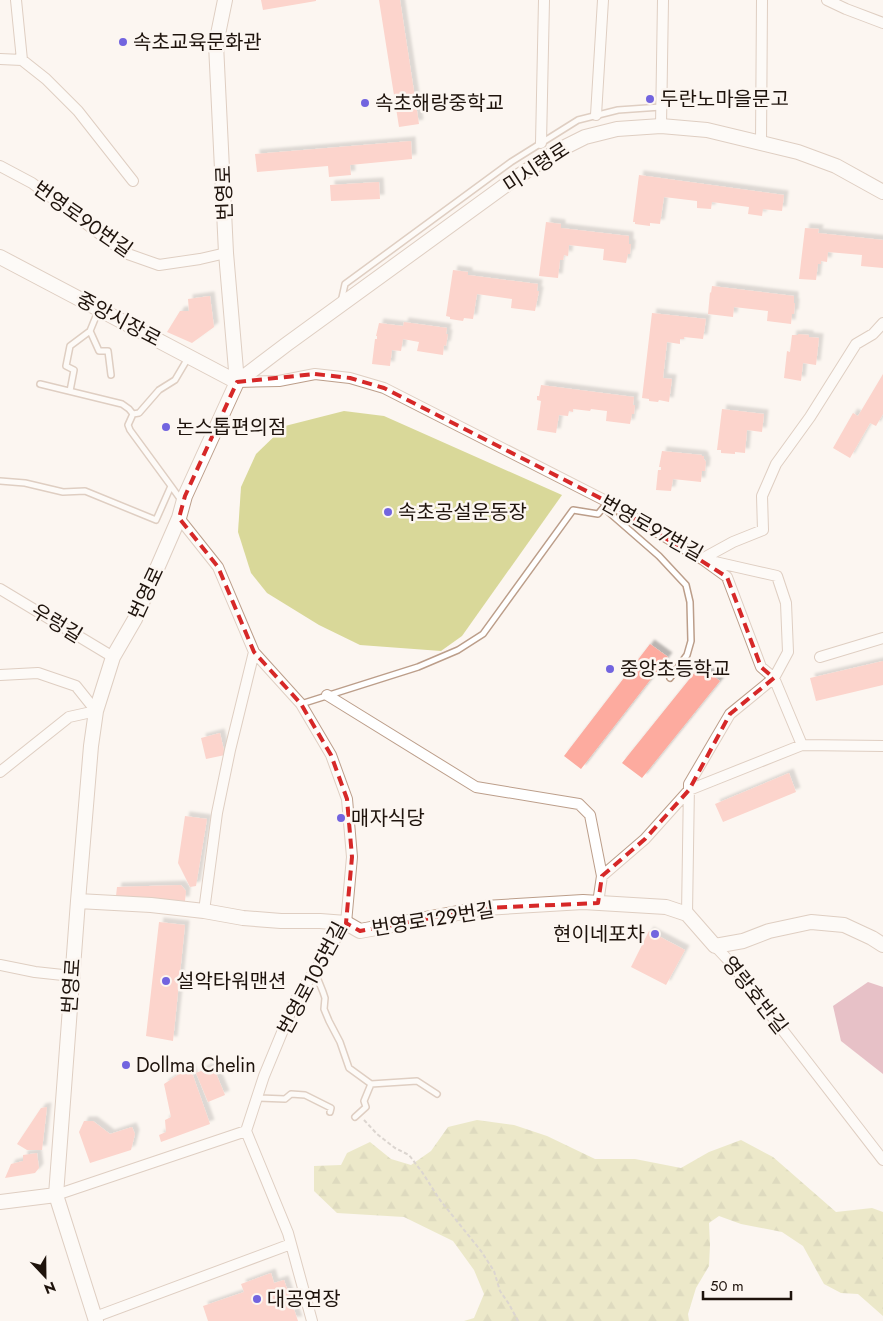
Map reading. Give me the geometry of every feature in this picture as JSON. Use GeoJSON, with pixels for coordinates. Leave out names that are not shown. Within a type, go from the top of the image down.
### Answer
{"type":"FeatureCollection","features":[{"type":"Feature","properties":{"kind":"main road","name":"번영로"},"geometry":{"type":"LineString","coordinates":[[96,1319],[56,1195],[91,746],[96,711],[113,657],[135,618],[180,518],[185,496],[237,382],[226,253],[216,44],[225,0]]}},
{"type":"Feature","properties":{"kind":"main road","name":"미시령로"},"geometry":{"type":"LineString","coordinates":[[237,382],[514,179],[557,151],[585,137],[617,129],[660,126],[707,130],[798,152],[836,166],[883,192]]}},
{"type":"Feature","properties":{"kind":"main road","name":"중앙시장로"},"geometry":{"type":"LineString","coordinates":[[0,257],[237,382]]}},
{"type":"Feature","properties":{"kind":"main road","name":"번영로129번길"},"geometry":{"type":"LineString","coordinates":[[78,901],[151,905],[243,918],[346,923],[360,931],[485,908],[583,902],[666,907],[687,914]]}},
{"type":"Feature","properties":{"kind":"main road"},"geometry":{"type":"LineString","coordinates":[[687,914],[716,946]]}},
{"type":"Feature","properties":{"kind":"main road","name":"영랑호반길"},"geometry":{"type":"LineString","coordinates":[[716,946],[743,941],[769,931],[811,922],[844,925],[883,945]]}},
{"type":"Feature","properties":{"kind":"main road"},"geometry":{"type":"LineString","coordinates":[[0,1202],[56,1195]]}},
{"type":"Feature","properties":{"kind":"street"},"geometry":{"type":"LineString","coordinates":[[16,0],[22,60]]}},
{"type":"Feature","properties":{"kind":"street"},"geometry":{"type":"LineString","coordinates":[[541,143],[544,0]]}},
{"type":"Feature","properties":{"kind":"street"},"geometry":{"type":"LineString","coordinates":[[596,116],[603,0]]}},
{"type":"Feature","properties":{"kind":"street"},"geometry":{"type":"LineString","coordinates":[[660,126],[663,0]]}},
{"type":"Feature","properties":{"kind":"street"},"geometry":{"type":"LineString","coordinates":[[761,143],[762,0]]}},
{"type":"Feature","properties":{"kind":"street"},"geometry":{"type":"LineString","coordinates":[[827,0],[846,9],[882,20]]}},
{"type":"Feature","properties":{"kind":"street"},"geometry":{"type":"LineString","coordinates":[[0,59],[22,60],[46,79],[78,111],[133,181]]}},
{"type":"Feature","properties":{"kind":"street","name":"번영로90번길"},"geometry":{"type":"LineString","coordinates":[[0,166],[32,183],[125,253],[159,265],[226,253]]}},
{"type":"Feature","properties":{"kind":"street"},"geometry":{"type":"LineString","coordinates":[[802,744],[774,678],[761,666],[727,577],[702,559],[733,542],[763,530],[762,496],[776,464],[810,417],[856,344],[874,334],[883,323]]}},
{"type":"Feature","properties":{"kind":"street","name":"번영로97번길"},"geometry":{"type":"LineString","coordinates":[[237,382],[279,380],[315,374],[350,378],[384,388],[606,505],[702,559],[778,576],[786,603],[788,652],[774,678],[730,714],[689,784],[687,914]]}},
{"type":"Feature","properties":{"kind":"street","name":"번영로105번길"},"geometry":{"type":"LineString","coordinates":[[180,518],[218,567],[254,652],[301,704],[331,755],[347,799],[352,857],[346,923],[295,1001],[264,1076],[246,1131]]}},
{"type":"Feature","properties":{"kind":"street","name":"우렁길"},"geometry":{"type":"LineString","coordinates":[[0,589],[113,657]]}},
{"type":"Feature","properties":{"kind":"street"},"geometry":{"type":"LineString","coordinates":[[820,657],[883,638]]}},
{"type":"Feature","properties":{"kind":"street"},"geometry":{"type":"LineString","coordinates":[[204,911],[217,813],[254,652]]}},
{"type":"Feature","properties":{"kind":"street"},"geometry":{"type":"LineString","coordinates":[[0,675],[38,673],[76,686],[96,711],[69,717],[0,772]]}},
{"type":"Feature","properties":{"kind":"street"},"geometry":{"type":"LineString","coordinates":[[328,695],[476,787],[579,804],[590,815],[602,876],[598,903]]}},
{"type":"Feature","properties":{"kind":"street"},"geometry":{"type":"LineString","coordinates":[[602,876],[645,839],[689,790],[802,744],[883,746]]}},
{"type":"Feature","properties":{"kind":"street","name":"영랑호반길"},"geometry":{"type":"LineString","coordinates":[[716,946],[883,1160]]}},
{"type":"Feature","properties":{"kind":"street"},"geometry":{"type":"LineString","coordinates":[[0,965],[35,972],[72,976]]}},
{"type":"Feature","properties":{"kind":"street"},"geometry":{"type":"LineString","coordinates":[[56,1195],[246,1131],[288,1233],[312,1321]]}},
{"type":"Feature","properties":{"kind":"street","name":"번영로"},"geometry":{"type":"LineString","coordinates":[[96,1319],[291,1244]]}},
{"type":"Feature","properties":{"kind":"lane"},"geometry":{"type":"LineString","coordinates":[[340,306],[345,284],[511,162],[578,120],[618,110],[661,107]]}},
{"type":"Feature","properties":{"kind":"lane"},"geometry":{"type":"LineString","coordinates":[[70,391],[74,370],[66,366],[70,346],[90,331],[100,309]]}},
{"type":"Feature","properties":{"kind":"lane"},"geometry":{"type":"LineString","coordinates":[[90,331],[99,351],[108,351],[111,375]]}},
{"type":"Feature","properties":{"kind":"lane"},"geometry":{"type":"LineString","coordinates":[[133,414],[139,413],[159,390],[175,380],[189,357]]}},
{"type":"Feature","properties":{"kind":"lane"},"geometry":{"type":"LineString","coordinates":[[40,384],[122,404],[130,409],[133,414]]}},
{"type":"Feature","properties":{"kind":"lane"},"geometry":{"type":"LineString","coordinates":[[133,414],[128,425],[130,430],[183,504]]}},
{"type":"Feature","properties":{"kind":"lane"},"geometry":{"type":"LineString","coordinates":[[0,481],[25,483],[63,492],[85,491],[156,520],[171,486]]}},
{"type":"Feature","properties":{"kind":"lane"},"geometry":{"type":"LineString","coordinates":[[301,704],[418,667],[458,650],[483,634],[573,510],[598,514],[606,505],[686,585],[690,602],[690,641],[687,655],[670,678]]}},
{"type":"Feature","properties":{"kind":"lane"},"geometry":{"type":"LineString","coordinates":[[314,971],[325,998],[324,1009],[340,1042],[349,1068],[371,1084],[417,1081],[437,1094]]}},
{"type":"Feature","properties":{"kind":"lane"},"geometry":{"type":"LineString","coordinates":[[264,1076],[259,1098],[285,1099],[291,1094],[305,1095],[331,1108],[330,1112]]}},
{"type":"Feature","properties":{"kind":"lane"},"geometry":{"type":"LineString","coordinates":[[357,1116],[366,1107],[364,1101],[371,1084]]}},
{"type":"Feature","properties":{"kind":"path"},"geometry":{"type":"LineString","coordinates":[[357,1116],[395,1148],[409,1155],[440,1200],[481,1251],[494,1271],[500,1292],[518,1321]]}},
{"type":"Feature","properties":{"kind":"highlighted area"},"geometry":{"type":"Polygon","coordinates":[[[315,374],[350,378],[384,388],[608,502],[727,577],[761,667],[774,678],[730,714],[689,790],[645,839],[602,876],[598,903],[485,908],[360,931],[346,923],[352,857],[347,799],[331,755],[301,704],[254,652],[218,567],[179,518],[185,496],[237,382],[315,374]]]}},
{"type":"Feature","properties":{"kind":"green space"},"geometry":{"type":"Polygon","coordinates":[[[344,411],[384,416],[562,495],[462,636],[441,651],[360,645],[319,625],[267,593],[251,573],[238,532],[241,487],[256,454],[285,426],[344,411]]]}},
{"type":"Feature","properties":{"kind":"green space"},"geometry":{"type":"Polygon","coordinates":[[[477,1120],[514,1125],[547,1136],[595,1159],[635,1159],[681,1168],[709,1152],[741,1140],[773,1157],[836,1212],[872,1208],[883,1212],[883,1316],[858,1294],[841,1293],[824,1284],[803,1246],[782,1232],[741,1224],[719,1216],[709,1223],[709,1266],[696,1288],[688,1314],[689,1321],[464,1321],[474,1318],[484,1294],[474,1270],[453,1241],[404,1217],[337,1213],[314,1191],[314,1166],[341,1165],[347,1153],[370,1142],[391,1159],[411,1165],[431,1151],[448,1127],[477,1120]]]}},
{"type":"Feature","properties":{"kind":"shaded area"},"geometry":{"type":"Polygon","coordinates":[[[868,982],[883,987],[883,1074],[841,1041],[833,1006],[868,982]]]}},
{"type":"Feature","properties":{"kind":"building"},"geometry":{"type":"Polygon","coordinates":[[[261,0],[316,0],[316,1],[263,10],[261,0]]]}},
{"type":"Feature","properties":{"kind":"building"},"geometry":{"type":"Polygon","coordinates":[[[379,0],[400,0],[419,124],[399,127],[379,0]]]}},
{"type":"Feature","properties":{"kind":"building"},"geometry":{"type":"Polygon","coordinates":[[[411,141],[412,159],[350,165],[351,175],[329,177],[328,166],[257,172],[255,154],[411,141]]]}},
{"type":"Feature","properties":{"kind":"building"},"geometry":{"type":"Polygon","coordinates":[[[639,175],[784,195],[782,211],[763,209],[762,216],[748,214],[749,207],[712,202],[711,209],[697,208],[697,201],[664,197],[660,224],[650,223],[650,226],[635,224],[633,222],[639,175]]]}},
{"type":"Feature","properties":{"kind":"building"},"geometry":{"type":"Polygon","coordinates":[[[379,182],[380,199],[331,201],[330,185],[379,182]]]}},
{"type":"Feature","properties":{"kind":"building"},"geometry":{"type":"Polygon","coordinates":[[[546,222],[561,224],[561,228],[629,236],[629,244],[631,244],[630,254],[628,254],[626,263],[603,260],[604,249],[569,245],[568,256],[564,255],[563,260],[560,260],[558,278],[539,276],[546,222]]]}},
{"type":"Feature","properties":{"kind":"building"},"geometry":{"type":"Polygon","coordinates":[[[805,228],[819,229],[818,233],[883,240],[883,268],[861,266],[862,255],[828,252],[827,262],[821,261],[821,264],[818,264],[816,280],[799,279],[805,228]]]}},
{"type":"Feature","properties":{"kind":"building"},"geometry":{"type":"Polygon","coordinates":[[[453,270],[468,272],[468,275],[538,284],[537,291],[539,291],[535,311],[511,308],[512,299],[477,294],[473,319],[464,318],[463,321],[450,319],[450,317],[446,316],[453,270]]]}},
{"type":"Feature","properties":{"kind":"building"},"geometry":{"type":"Polygon","coordinates":[[[712,286],[794,296],[794,314],[792,314],[791,324],[767,321],[768,311],[734,307],[733,317],[708,314],[712,286]]]}},
{"type":"Feature","properties":{"kind":"building"},"geometry":{"type":"Polygon","coordinates":[[[210,296],[214,327],[192,343],[167,332],[180,311],[189,311],[188,299],[210,296]]]}},
{"type":"Feature","properties":{"kind":"building"},"geometry":{"type":"Polygon","coordinates":[[[652,313],[706,319],[703,339],[684,337],[684,339],[680,339],[680,344],[667,342],[663,378],[672,379],[669,402],[649,401],[649,399],[642,398],[652,313]]]}},
{"type":"Feature","properties":{"kind":"building"},"geometry":{"type":"Polygon","coordinates":[[[404,322],[447,328],[446,334],[448,334],[443,355],[417,351],[419,342],[403,339],[401,351],[392,350],[390,366],[372,364],[379,323],[403,326],[404,322]]]}},
{"type":"Feature","properties":{"kind":"building"},"geometry":{"type":"Polygon","coordinates":[[[798,334],[819,338],[816,365],[803,363],[801,381],[784,378],[787,351],[790,352],[792,335],[798,334]]]}},
{"type":"Feature","properties":{"kind":"building"},"geometry":{"type":"Polygon","coordinates":[[[883,374],[883,414],[876,426],[870,423],[850,458],[833,448],[853,413],[858,416],[883,374]]]}},
{"type":"Feature","properties":{"kind":"building"},"geometry":{"type":"Polygon","coordinates":[[[541,385],[634,397],[634,414],[632,414],[630,424],[606,421],[607,411],[573,409],[573,412],[569,411],[568,416],[559,415],[556,433],[537,430],[541,401],[537,400],[537,396],[539,396],[541,385]]]}},
{"type":"Feature","properties":{"kind":"building"},"geometry":{"type":"Polygon","coordinates":[[[722,409],[764,414],[762,432],[747,430],[745,453],[721,453],[721,450],[717,450],[722,409]]]}},
{"type":"Feature","properties":{"kind":"building"},"geometry":{"type":"Polygon","coordinates":[[[662,451],[704,456],[706,462],[705,471],[702,471],[701,482],[673,479],[671,491],[656,490],[658,470],[661,470],[661,467],[659,467],[662,451]]]}},
{"type":"Feature","properties":{"kind":"building"},"geometry":{"type":"Polygon","coordinates":[[[650,644],[668,657],[581,769],[564,756],[650,644]]]}},
{"type":"Feature","properties":{"kind":"building"},"geometry":{"type":"Polygon","coordinates":[[[883,661],[883,685],[816,701],[810,678],[883,661]]]}},
{"type":"Feature","properties":{"kind":"building"},"geometry":{"type":"Polygon","coordinates":[[[700,666],[720,681],[642,778],[622,763],[700,666]]]}},
{"type":"Feature","properties":{"kind":"building"},"geometry":{"type":"Polygon","coordinates":[[[220,733],[225,755],[206,759],[201,738],[220,733]]]}},
{"type":"Feature","properties":{"kind":"building"},"geometry":{"type":"Polygon","coordinates":[[[789,773],[796,792],[723,822],[715,804],[789,773]]]}},
{"type":"Feature","properties":{"kind":"building"},"geometry":{"type":"Polygon","coordinates":[[[185,816],[207,819],[196,886],[190,887],[178,863],[185,816]]]}},
{"type":"Feature","properties":{"kind":"building"},"geometry":{"type":"Polygon","coordinates":[[[181,885],[186,891],[185,901],[116,896],[117,887],[181,885]]]}},
{"type":"Feature","properties":{"kind":"building","name":"설악타워맨션"},"geometry":{"type":"Polygon","coordinates":[[[159,922],[185,925],[173,1041],[146,1036],[159,922]]]}},
{"type":"Feature","properties":{"kind":"building"},"geometry":{"type":"Polygon","coordinates":[[[649,931],[685,950],[666,985],[631,967],[649,931]]]}},
{"type":"Feature","properties":{"kind":"building"},"geometry":{"type":"Polygon","coordinates":[[[213,1066],[225,1095],[208,1102],[196,1073],[213,1066]]]}},
{"type":"Feature","properties":{"kind":"building"},"geometry":{"type":"Polygon","coordinates":[[[190,1067],[210,1124],[161,1142],[159,1135],[166,1132],[165,1120],[171,1117],[164,1084],[190,1067]]]}},
{"type":"Feature","properties":{"kind":"building"},"geometry":{"type":"Polygon","coordinates":[[[47,1107],[42,1150],[27,1150],[17,1144],[41,1108],[47,1107]]]}},
{"type":"Feature","properties":{"kind":"building"},"geometry":{"type":"Polygon","coordinates":[[[84,1121],[93,1121],[110,1134],[132,1127],[135,1134],[131,1150],[90,1163],[79,1132],[84,1121]]]}},
{"type":"Feature","properties":{"kind":"building"},"geometry":{"type":"Polygon","coordinates":[[[37,1153],[39,1168],[35,1173],[5,1178],[11,1164],[23,1161],[23,1155],[37,1153]]]}},
{"type":"Feature","properties":{"kind":"building","name":"대공연장"},"geometry":{"type":"Polygon","coordinates":[[[271,1273],[274,1283],[284,1280],[298,1321],[208,1321],[203,1306],[244,1292],[241,1284],[271,1273]]]}},
{"type":"Feature","properties":{"kind":"place","name":"속초교육문화관"},"geometry":{"type":"Point","coordinates":[123,42]}},
{"type":"Feature","properties":{"kind":"place","name":"두란노마을문고"},"geometry":{"type":"Point","coordinates":[650,99]}},
{"type":"Feature","properties":{"kind":"place","name":"속초해랑중학교"},"geometry":{"type":"Point","coordinates":[365,103]}},
{"type":"Feature","properties":{"kind":"place","name":"논스톱편의점"},"geometry":{"type":"Point","coordinates":[166,427]}},
{"type":"Feature","properties":{"kind":"place","name":"속초공설운동장"},"geometry":{"type":"Point","coordinates":[388,512]}},
{"type":"Feature","properties":{"kind":"place","name":"중앙초등학교"},"geometry":{"type":"Point","coordinates":[610,669]}},
{"type":"Feature","properties":{"kind":"place","name":"매자식당"},"geometry":{"type":"Point","coordinates":[341,818]}},
{"type":"Feature","properties":{"kind":"place","name":"현이네포차"},"geometry":{"type":"Point","coordinates":[655,934]}},
{"type":"Feature","properties":{"kind":"place","name":"설악타워맨션"},"geometry":{"type":"Point","coordinates":[166,981]}},
{"type":"Feature","properties":{"kind":"place","name":"Dollma Chelin"},"geometry":{"type":"Point","coordinates":[126,1065]}},
{"type":"Feature","properties":{"kind":"place","name":"대공연장"},"geometry":{"type":"Point","coordinates":[257,1299]}}]}
